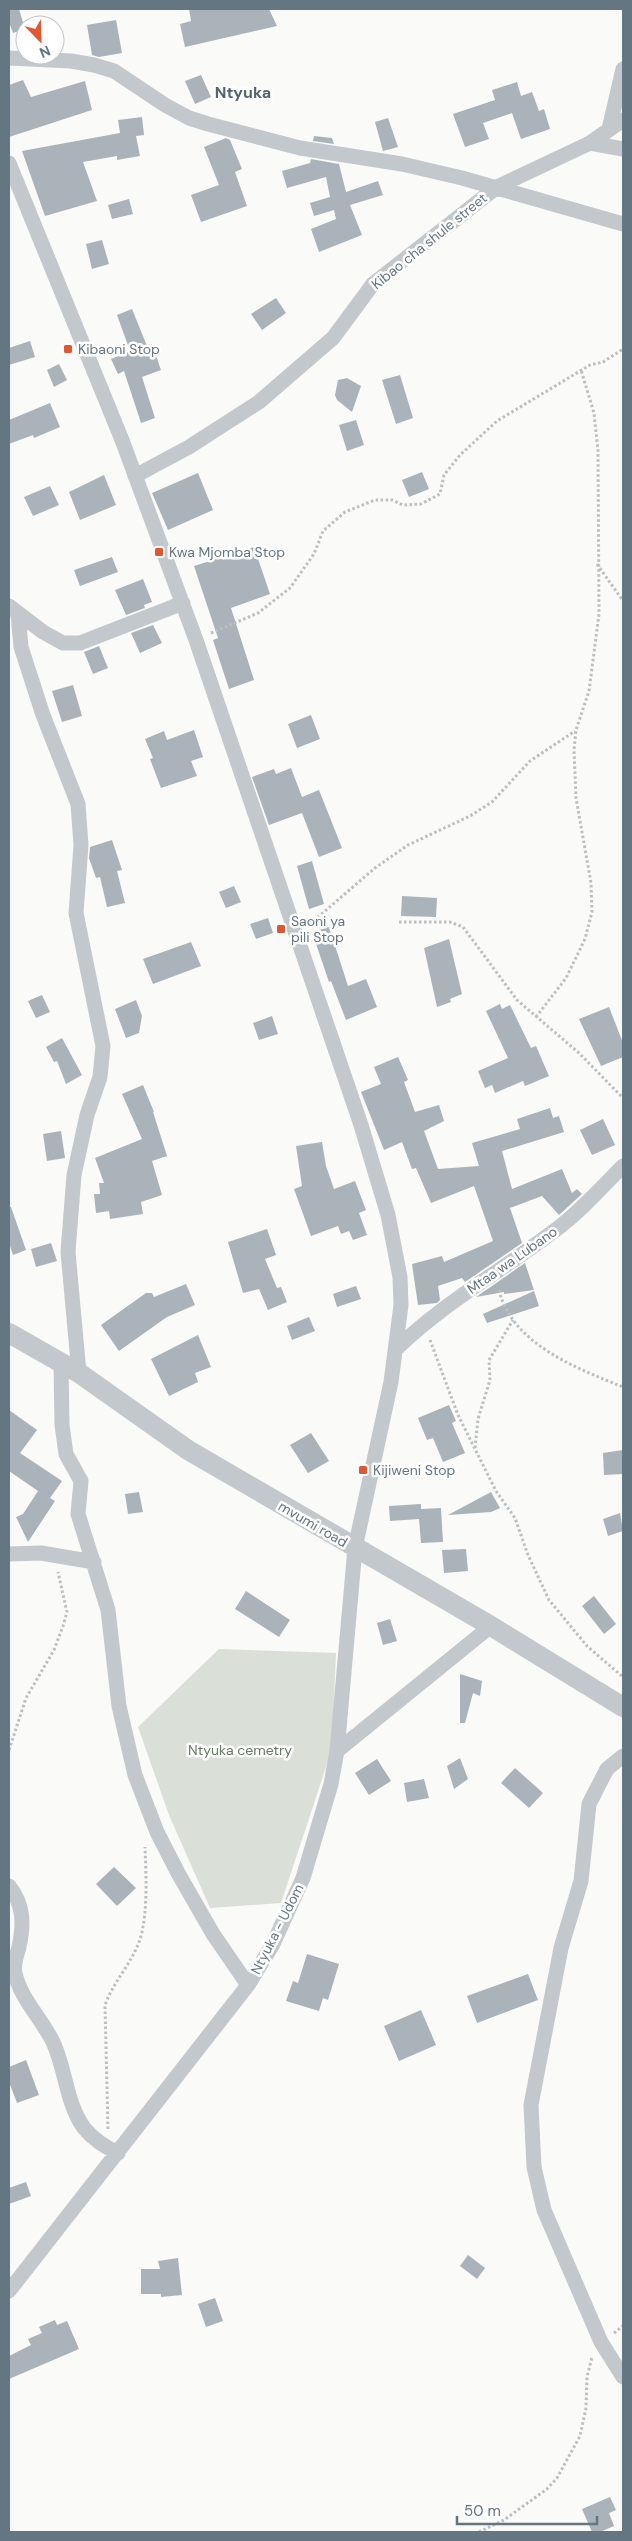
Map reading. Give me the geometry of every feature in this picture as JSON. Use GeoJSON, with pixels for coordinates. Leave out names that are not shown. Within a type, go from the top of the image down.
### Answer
{"type":"FeatureCollection","features":[{"type":"Feature","properties":{"kind":"street"},"geometry":{"type":"LineString","coordinates":[[9,58],[94,64],[114,71],[164,105],[189,118],[208,124],[300,148],[402,164],[497,187],[623,224]]}},
{"type":"Feature","properties":{"kind":"street"},"geometry":{"type":"LineString","coordinates":[[609,129],[623,69]]}},
{"type":"Feature","properties":{"kind":"street","name":"Kibao cha shule street"},"geometry":{"type":"LineString","coordinates":[[135,476],[189,447],[259,402],[333,338],[373,284],[497,187],[590,143],[623,120]]}},
{"type":"Feature","properties":{"kind":"street"},"geometry":{"type":"LineString","coordinates":[[590,143],[623,149]]}},
{"type":"Feature","properties":{"kind":"street","name":"Ntyuka - Udom"},"geometry":{"type":"LineString","coordinates":[[9,163],[135,476],[196,640],[341,1066],[388,1215],[400,1277],[401,1305],[396,1349],[355,1548],[337,1751],[324,1812],[303,1878],[273,1944],[248,1985],[111,2149],[9,2291]]}},
{"type":"Feature","properties":{"kind":"street"},"geometry":{"type":"LineString","coordinates":[[14,610],[43,632],[64,643],[80,643],[183,603]]}},
{"type":"Feature","properties":{"kind":"street"},"geometry":{"type":"LineString","coordinates":[[14,610],[21,647],[43,715],[78,804],[81,845],[76,913],[103,1046],[100,1077],[87,1115],[74,1175],[68,1252],[70,1369],[62,1425],[66,1454],[81,1481],[78,1514],[108,1610],[122,1722],[142,1796],[157,1832],[189,1894],[248,1985]]}},
{"type":"Feature","properties":{"kind":"street","name":"Mtaa wa Lubano"},"geometry":{"type":"LineString","coordinates":[[396,1349],[422,1324],[557,1229],[623,1166]]}},
{"type":"Feature","properties":{"kind":"street","name":"mvumi road"},"geometry":{"type":"LineString","coordinates":[[9,1333],[70,1369],[188,1450],[623,1705]]}},
{"type":"Feature","properties":{"kind":"street"},"geometry":{"type":"LineString","coordinates":[[9,1554],[41,1554],[94,1562]]}},
{"type":"Feature","properties":{"kind":"street"},"geometry":{"type":"LineString","coordinates":[[337,1751],[491,1626]]}},
{"type":"Feature","properties":{"kind":"street"},"geometry":{"type":"LineString","coordinates":[[623,1756],[607,1770],[589,1804],[581,1881],[560,1948],[530,2106],[534,2167],[544,2210],[601,2342],[623,2377]]}},
{"type":"Feature","properties":{"kind":"street"},"geometry":{"type":"LineString","coordinates":[[9,1886],[19,1902],[23,1922],[15,1961],[17,1980],[54,2044],[76,2113],[84,2128],[111,2149]]}},
{"type":"Feature","properties":{"kind":"path"},"geometry":{"type":"LineString","coordinates":[[196,640],[258,613],[290,588],[314,554],[323,532],[345,512],[375,500],[392,500],[403,506],[421,504],[440,494],[444,475],[460,455],[497,421],[581,370],[602,362],[623,349]]}},
{"type":"Feature","properties":{"kind":"path"},"geometry":{"type":"LineString","coordinates":[[536,1017],[566,978],[585,939],[592,912],[591,883],[576,798],[574,750],[576,730],[589,691],[599,614],[597,564],[598,450],[594,413],[581,370]]}},
{"type":"Feature","properties":{"kind":"path"},"geometry":{"type":"LineString","coordinates":[[597,564],[623,602]]}},
{"type":"Feature","properties":{"kind":"path"},"geometry":{"type":"LineString","coordinates":[[296,935],[375,868],[408,845],[470,816],[492,802],[530,760],[576,730]]}},
{"type":"Feature","properties":{"kind":"path"},"geometry":{"type":"LineString","coordinates":[[399,922],[450,922],[463,927],[499,978],[536,1017],[579,1053],[623,1098]]}},
{"type":"Feature","properties":{"kind":"path"},"geometry":{"type":"LineString","coordinates":[[493,1273],[501,1300],[513,1320],[552,1354],[623,1387]]}},
{"type":"Feature","properties":{"kind":"path"},"geometry":{"type":"LineString","coordinates":[[475,1450],[478,1419],[490,1380],[489,1360],[513,1320]]}},
{"type":"Feature","properties":{"kind":"path"},"geometry":{"type":"LineString","coordinates":[[422,1324],[475,1450],[496,1491],[515,1518],[528,1556],[549,1600],[587,1646],[623,1677]]}},
{"type":"Feature","properties":{"kind":"path"},"geometry":{"type":"LineString","coordinates":[[9,1750],[26,1698],[54,1650],[67,1612],[56,1557]]}},
{"type":"Feature","properties":{"kind":"path"},"geometry":{"type":"LineString","coordinates":[[111,2149],[106,2005],[111,1990],[141,1936],[144,1914],[145,1844]]}},
{"type":"Feature","properties":{"kind":"path"},"geometry":{"type":"LineString","coordinates":[[479,2532],[504,2520],[547,2488],[557,2478],[580,2436],[586,2408],[587,2376],[594,2352],[601,2342]]}},
{"type":"Feature","properties":{"kind":"green space","name":"Ntyuka cemetry"},"geometry":{"type":"Polygon","coordinates":[[[219,1649],[336,1653],[332,1749],[281,1903],[210,1908],[169,1815],[138,1727],[219,1649]]]}},
{"type":"Feature","properties":{"kind":"building"},"geometry":{"type":"Polygon","coordinates":[[[9,9],[19,9],[21,15],[15,15],[15,32],[13,33],[9,22],[9,9]]]}},
{"type":"Feature","properties":{"kind":"building"},"geometry":{"type":"Polygon","coordinates":[[[189,9],[269,9],[277,26],[185,47],[180,24],[191,21],[189,9]]]}},
{"type":"Feature","properties":{"kind":"building"},"geometry":{"type":"Polygon","coordinates":[[[116,20],[122,53],[99,57],[92,55],[87,25],[116,20]]]}},
{"type":"Feature","properties":{"kind":"building"},"geometry":{"type":"Polygon","coordinates":[[[201,75],[211,97],[195,104],[185,81],[201,75]]]}},
{"type":"Feature","properties":{"kind":"building"},"geometry":{"type":"Polygon","coordinates":[[[23,80],[31,97],[85,81],[92,110],[9,137],[9,85],[23,80]]]}},
{"type":"Feature","properties":{"kind":"building"},"geometry":{"type":"Polygon","coordinates":[[[517,82],[521,96],[532,92],[539,111],[544,109],[550,129],[521,139],[512,113],[483,123],[489,139],[465,147],[453,114],[495,100],[492,90],[517,82]]]}},
{"type":"Feature","properties":{"kind":"building"},"geometry":{"type":"Polygon","coordinates":[[[142,117],[144,135],[136,136],[140,156],[117,160],[117,156],[83,162],[97,201],[45,216],[22,151],[120,133],[118,120],[142,117]]]}},
{"type":"Feature","properties":{"kind":"building"},"geometry":{"type":"Polygon","coordinates":[[[388,118],[398,147],[383,151],[375,122],[388,118]]]}},
{"type":"Feature","properties":{"kind":"building"},"geometry":{"type":"Polygon","coordinates":[[[314,136],[332,138],[334,144],[313,141],[314,136]]]}},
{"type":"Feature","properties":{"kind":"building"},"geometry":{"type":"Polygon","coordinates":[[[226,138],[230,140],[242,169],[235,172],[247,206],[201,222],[191,195],[219,185],[204,147],[226,138]]]}},
{"type":"Feature","properties":{"kind":"building"},"geometry":{"type":"Polygon","coordinates":[[[311,159],[339,164],[346,192],[378,181],[383,195],[350,205],[362,235],[319,252],[311,229],[336,219],[334,210],[314,216],[310,203],[330,197],[326,177],[287,188],[282,171],[310,163],[311,159]]]}},
{"type":"Feature","properties":{"kind":"building"},"geometry":{"type":"Polygon","coordinates":[[[129,199],[133,214],[112,219],[108,205],[129,199]]]}},
{"type":"Feature","properties":{"kind":"building"},"geometry":{"type":"Polygon","coordinates":[[[102,240],[109,264],[92,269],[86,244],[102,240]]]}},
{"type":"Feature","properties":{"kind":"building"},"geometry":{"type":"Polygon","coordinates":[[[276,298],[286,313],[262,330],[251,314],[276,298]]]}},
{"type":"Feature","properties":{"kind":"building"},"geometry":{"type":"Polygon","coordinates":[[[132,309],[147,346],[152,344],[161,370],[142,377],[155,418],[141,423],[124,371],[118,374],[111,359],[130,351],[117,315],[132,309]]]}},
{"type":"Feature","properties":{"kind":"building"},"geometry":{"type":"Polygon","coordinates":[[[30,341],[35,357],[9,365],[9,348],[30,341]]]}},
{"type":"Feature","properties":{"kind":"building"},"geometry":{"type":"Polygon","coordinates":[[[59,364],[67,380],[54,387],[47,370],[59,364]]]}},
{"type":"Feature","properties":{"kind":"building"},"geometry":{"type":"Polygon","coordinates":[[[400,375],[413,418],[396,424],[382,380],[400,375]]]}},
{"type":"Feature","properties":{"kind":"building"},"geometry":{"type":"Polygon","coordinates":[[[347,378],[361,386],[352,412],[337,400],[335,395],[338,380],[347,378]]]}},
{"type":"Feature","properties":{"kind":"building"},"geometry":{"type":"Polygon","coordinates":[[[50,403],[60,427],[34,438],[33,435],[9,444],[9,420],[50,403]]]}},
{"type":"Feature","properties":{"kind":"building"},"geometry":{"type":"Polygon","coordinates":[[[356,420],[364,445],[347,451],[339,425],[356,420]]]}},
{"type":"Feature","properties":{"kind":"building"},"geometry":{"type":"Polygon","coordinates":[[[422,472],[429,489],[409,497],[402,480],[422,472]]]}},
{"type":"Feature","properties":{"kind":"building"},"geometry":{"type":"Polygon","coordinates":[[[198,473],[213,510],[168,530],[152,493],[198,473]]]}},
{"type":"Feature","properties":{"kind":"building"},"geometry":{"type":"Polygon","coordinates":[[[104,475],[116,505],[80,520],[69,492],[104,475]]]}},
{"type":"Feature","properties":{"kind":"building"},"geometry":{"type":"Polygon","coordinates":[[[50,486],[59,505],[33,516],[24,497],[50,486]]]}},
{"type":"Feature","properties":{"kind":"building"},"geometry":{"type":"Polygon","coordinates":[[[254,547],[270,594],[231,608],[254,680],[229,689],[213,640],[218,638],[194,566],[254,547]]]}},
{"type":"Feature","properties":{"kind":"building"},"geometry":{"type":"Polygon","coordinates":[[[112,557],[118,572],[80,586],[74,570],[112,557]]]}},
{"type":"Feature","properties":{"kind":"building"},"geometry":{"type":"Polygon","coordinates":[[[143,579],[152,602],[144,605],[145,608],[126,615],[115,590],[143,579]]]}},
{"type":"Feature","properties":{"kind":"building"},"geometry":{"type":"Polygon","coordinates":[[[153,625],[162,643],[140,653],[131,633],[153,625]]]}},
{"type":"Feature","properties":{"kind":"building"},"geometry":{"type":"Polygon","coordinates":[[[99,646],[108,668],[93,674],[84,652],[99,646]]]}},
{"type":"Feature","properties":{"kind":"building"},"geometry":{"type":"Polygon","coordinates":[[[73,685],[82,716],[62,722],[52,691],[73,685]]]}},
{"type":"Feature","properties":{"kind":"building"},"geometry":{"type":"Polygon","coordinates":[[[311,715],[320,739],[297,748],[288,724],[311,715]]]}},
{"type":"Feature","properties":{"kind":"building"},"geometry":{"type":"Polygon","coordinates":[[[194,730],[203,757],[191,761],[197,776],[161,788],[150,759],[153,758],[145,739],[164,731],[167,740],[194,730]]]}},
{"type":"Feature","properties":{"kind":"building"},"geometry":{"type":"Polygon","coordinates":[[[291,768],[302,797],[319,790],[342,848],[319,857],[302,813],[269,825],[252,777],[274,769],[276,774],[291,768]]]}},
{"type":"Feature","properties":{"kind":"building"},"geometry":{"type":"Polygon","coordinates":[[[112,840],[122,870],[117,871],[125,903],[107,907],[100,877],[96,878],[89,858],[90,847],[112,840]]]}},
{"type":"Feature","properties":{"kind":"building"},"geometry":{"type":"Polygon","coordinates":[[[312,861],[324,904],[309,909],[297,866],[312,861]]]}},
{"type":"Feature","properties":{"kind":"building"},"geometry":{"type":"Polygon","coordinates":[[[234,886],[241,902],[226,908],[219,892],[234,886]]]}},
{"type":"Feature","properties":{"kind":"building"},"geometry":{"type":"Polygon","coordinates":[[[402,896],[437,898],[436,917],[401,916],[402,896]]]}},
{"type":"Feature","properties":{"kind":"building"},"geometry":{"type":"Polygon","coordinates":[[[268,918],[273,933],[256,939],[250,924],[268,918]]]}},
{"type":"Feature","properties":{"kind":"building"},"geometry":{"type":"Polygon","coordinates":[[[329,927],[348,986],[366,979],[377,1007],[346,1020],[331,981],[329,982],[312,932],[329,927]]]}},
{"type":"Feature","properties":{"kind":"building"},"geometry":{"type":"Polygon","coordinates":[[[449,939],[462,994],[450,999],[451,1002],[437,1007],[424,948],[449,939]]]}},
{"type":"Feature","properties":{"kind":"building"},"geometry":{"type":"Polygon","coordinates":[[[191,942],[201,966],[153,984],[143,959],[191,942]]]}},
{"type":"Feature","properties":{"kind":"building"},"geometry":{"type":"Polygon","coordinates":[[[42,995],[50,1012],[36,1018],[28,1001],[42,995]]]}},
{"type":"Feature","properties":{"kind":"building"},"geometry":{"type":"Polygon","coordinates":[[[136,1000],[142,1016],[139,1033],[126,1038],[115,1009],[136,1000]]]}},
{"type":"Feature","properties":{"kind":"building"},"geometry":{"type":"Polygon","coordinates":[[[500,1004],[502,1009],[510,1005],[531,1048],[536,1046],[549,1076],[525,1086],[523,1081],[495,1093],[492,1085],[485,1088],[478,1071],[508,1058],[486,1011],[500,1004]]]}},
{"type":"Feature","properties":{"kind":"building"},"geometry":{"type":"Polygon","coordinates":[[[609,1007],[623,1043],[623,1057],[601,1066],[579,1019],[609,1007]]]}},
{"type":"Feature","properties":{"kind":"building"},"geometry":{"type":"Polygon","coordinates":[[[272,1016],[278,1034],[259,1040],[253,1023],[272,1016]]]}},
{"type":"Feature","properties":{"kind":"building"},"geometry":{"type":"Polygon","coordinates":[[[62,1038],[82,1075],[66,1084],[57,1061],[54,1062],[46,1047],[62,1038]]]}},
{"type":"Feature","properties":{"kind":"building"},"geometry":{"type":"Polygon","coordinates":[[[398,1057],[408,1080],[404,1082],[415,1112],[439,1105],[444,1121],[424,1131],[438,1169],[479,1166],[472,1143],[520,1129],[517,1119],[550,1108],[553,1118],[559,1116],[564,1132],[502,1151],[512,1189],[562,1169],[572,1193],[577,1189],[582,1194],[559,1215],[542,1196],[510,1208],[522,1243],[465,1282],[462,1278],[438,1286],[440,1300],[437,1303],[418,1305],[412,1264],[442,1256],[444,1262],[493,1241],[474,1186],[431,1203],[416,1168],[412,1169],[402,1142],[384,1150],[361,1092],[381,1084],[374,1067],[398,1057]]]}},
{"type":"Feature","properties":{"kind":"building"},"geometry":{"type":"Polygon","coordinates":[[[143,1085],[154,1112],[167,1156],[152,1161],[162,1195],[141,1202],[143,1214],[110,1219],[109,1211],[96,1213],[94,1194],[100,1194],[99,1183],[104,1183],[95,1158],[142,1139],[122,1094],[143,1085]]]}},
{"type":"Feature","properties":{"kind":"building"},"geometry":{"type":"Polygon","coordinates":[[[603,1119],[615,1145],[592,1155],[580,1130],[603,1119]]]}},
{"type":"Feature","properties":{"kind":"building"},"geometry":{"type":"Polygon","coordinates":[[[61,1131],[65,1158],[47,1161],[43,1134],[61,1131]]]}},
{"type":"Feature","properties":{"kind":"building"},"geometry":{"type":"Polygon","coordinates":[[[322,1142],[326,1166],[334,1189],[355,1181],[366,1210],[359,1213],[367,1235],[353,1240],[349,1231],[341,1234],[338,1226],[311,1236],[294,1189],[302,1186],[296,1146],[322,1142]]]}},
{"type":"Feature","properties":{"kind":"building"},"geometry":{"type":"Polygon","coordinates":[[[9,1207],[11,1207],[26,1250],[13,1255],[9,1243],[9,1207]]]}},
{"type":"Feature","properties":{"kind":"building"},"geometry":{"type":"Polygon","coordinates":[[[267,1229],[276,1255],[265,1259],[277,1288],[281,1287],[287,1302],[268,1310],[259,1289],[243,1293],[228,1242],[267,1229]]]}},
{"type":"Feature","properties":{"kind":"building"},"geometry":{"type":"Polygon","coordinates":[[[51,1243],[57,1261],[36,1267],[31,1249],[51,1243]]]}},
{"type":"Feature","properties":{"kind":"building"},"geometry":{"type":"Polygon","coordinates":[[[525,1263],[534,1290],[504,1294],[504,1292],[476,1297],[525,1263]]]}},
{"type":"Feature","properties":{"kind":"building"},"geometry":{"type":"Polygon","coordinates":[[[186,1284],[195,1305],[167,1317],[119,1351],[101,1325],[146,1293],[152,1293],[154,1297],[186,1284]]]}},
{"type":"Feature","properties":{"kind":"building"},"geometry":{"type":"Polygon","coordinates":[[[356,1286],[361,1299],[337,1307],[333,1294],[356,1286]]]}},
{"type":"Feature","properties":{"kind":"building"},"geometry":{"type":"Polygon","coordinates":[[[534,1291],[539,1306],[487,1323],[483,1314],[534,1291]]]}},
{"type":"Feature","properties":{"kind":"building"},"geometry":{"type":"Polygon","coordinates":[[[309,1317],[315,1331],[292,1340],[287,1326],[309,1317]]]}},
{"type":"Feature","properties":{"kind":"building"},"geometry":{"type":"Polygon","coordinates":[[[198,1335],[211,1367],[195,1373],[198,1382],[169,1396],[151,1359],[198,1335]]]}},
{"type":"Feature","properties":{"kind":"building"},"geometry":{"type":"Polygon","coordinates":[[[449,1405],[456,1421],[452,1423],[465,1453],[443,1462],[433,1438],[427,1440],[418,1418],[449,1405]]]}},
{"type":"Feature","properties":{"kind":"building"},"geometry":{"type":"Polygon","coordinates":[[[9,1410],[37,1430],[20,1453],[62,1481],[50,1498],[55,1501],[28,1542],[16,1517],[23,1514],[38,1491],[9,1471],[9,1410]]]}},
{"type":"Feature","properties":{"kind":"building"},"geometry":{"type":"Polygon","coordinates":[[[311,1433],[329,1461],[308,1473],[290,1445],[311,1433]]]}},
{"type":"Feature","properties":{"kind":"building"},"geometry":{"type":"Polygon","coordinates":[[[623,1450],[623,1474],[604,1475],[603,1453],[623,1450]]]}},
{"type":"Feature","properties":{"kind":"building"},"geometry":{"type":"Polygon","coordinates":[[[139,1492],[143,1512],[128,1514],[125,1494],[139,1492]]]}},
{"type":"Feature","properties":{"kind":"building"},"geometry":{"type":"Polygon","coordinates":[[[491,1492],[500,1508],[491,1512],[448,1515],[491,1492]]]}},
{"type":"Feature","properties":{"kind":"building"},"geometry":{"type":"Polygon","coordinates":[[[421,1504],[421,1509],[441,1508],[443,1542],[421,1543],[419,1519],[390,1521],[389,1506],[421,1504]]]}},
{"type":"Feature","properties":{"kind":"building"},"geometry":{"type":"Polygon","coordinates":[[[620,1513],[623,1531],[608,1536],[603,1519],[620,1513]]]}},
{"type":"Feature","properties":{"kind":"building"},"geometry":{"type":"Polygon","coordinates":[[[466,1549],[468,1571],[444,1573],[442,1550],[466,1549]]]}},
{"type":"Feature","properties":{"kind":"building"},"geometry":{"type":"Polygon","coordinates":[[[246,1591],[290,1620],[279,1637],[235,1609],[246,1591]]]}},
{"type":"Feature","properties":{"kind":"building"},"geometry":{"type":"Polygon","coordinates":[[[594,1596],[616,1624],[604,1634],[582,1606],[594,1596]]]}},
{"type":"Feature","properties":{"kind":"building"},"geometry":{"type":"Polygon","coordinates":[[[390,1619],[397,1641],[383,1645],[377,1623],[390,1619]]]}},
{"type":"Feature","properties":{"kind":"building"},"geometry":{"type":"Polygon","coordinates":[[[460,1674],[482,1681],[480,1696],[473,1693],[465,1723],[460,1723],[460,1674]]]}},
{"type":"Feature","properties":{"kind":"building"},"geometry":{"type":"Polygon","coordinates":[[[460,1758],[468,1779],[454,1789],[447,1766],[460,1758]]]}},
{"type":"Feature","properties":{"kind":"building"},"geometry":{"type":"Polygon","coordinates":[[[377,1759],[391,1781],[369,1795],[355,1773],[377,1759]]]}},
{"type":"Feature","properties":{"kind":"building"},"geometry":{"type":"Polygon","coordinates":[[[515,1768],[543,1793],[529,1808],[501,1783],[515,1768]]]}},
{"type":"Feature","properties":{"kind":"building"},"geometry":{"type":"Polygon","coordinates":[[[424,1779],[429,1798],[407,1802],[404,1783],[424,1779]]]}},
{"type":"Feature","properties":{"kind":"building"},"geometry":{"type":"Polygon","coordinates":[[[114,1867],[136,1888],[117,1906],[96,1884],[114,1867]]]}},
{"type":"Feature","properties":{"kind":"building"},"geometry":{"type":"Polygon","coordinates":[[[307,1954],[339,1964],[328,2000],[323,1998],[319,2011],[286,2001],[293,1981],[298,1983],[307,1954]]]}},
{"type":"Feature","properties":{"kind":"building"},"geometry":{"type":"Polygon","coordinates":[[[528,1974],[538,2000],[477,2023],[467,1996],[528,1974]]]}},
{"type":"Feature","properties":{"kind":"building"},"geometry":{"type":"Polygon","coordinates":[[[421,2010],[436,2045],[399,2061],[384,2026],[421,2010]]]}},
{"type":"Feature","properties":{"kind":"building"},"geometry":{"type":"Polygon","coordinates":[[[26,2060],[39,2095],[17,2103],[9,2082],[9,2067],[26,2060]]]}},
{"type":"Feature","properties":{"kind":"building"},"geometry":{"type":"Polygon","coordinates":[[[26,2182],[31,2196],[9,2204],[9,2188],[26,2182]]]}},
{"type":"Feature","properties":{"kind":"building"},"geometry":{"type":"Polygon","coordinates":[[[468,2255],[485,2268],[477,2279],[460,2266],[468,2255]]]}},
{"type":"Feature","properties":{"kind":"building"},"geometry":{"type":"Polygon","coordinates":[[[178,2258],[182,2295],[161,2297],[161,2294],[141,2294],[141,2269],[160,2269],[158,2261],[178,2258]]]}},
{"type":"Feature","properties":{"kind":"building"},"geometry":{"type":"Polygon","coordinates":[[[215,2298],[223,2321],[206,2327],[198,2304],[215,2298]]]}},
{"type":"Feature","properties":{"kind":"building"},"geometry":{"type":"Polygon","coordinates":[[[55,2320],[57,2325],[67,2321],[79,2349],[9,2379],[9,2356],[31,2345],[28,2339],[42,2333],[39,2327],[55,2320]]]}},
{"type":"Feature","properties":{"kind":"building"},"geometry":{"type":"Polygon","coordinates":[[[610,2497],[616,2510],[609,2513],[614,2526],[600,2532],[592,2532],[582,2509],[610,2497]]]}},
{"type":"Feature","properties":{"kind":"place","name":"Kibaoni Stop"},"geometry":{"type":"Point","coordinates":[68,349]}},
{"type":"Feature","properties":{"kind":"place","name":"Kwa Mjomba Stop"},"geometry":{"type":"Point","coordinates":[159,552]}},
{"type":"Feature","properties":{"kind":"place","name":"Saoni ya pili Stop"},"geometry":{"type":"Point","coordinates":[281,929]}},
{"type":"Feature","properties":{"kind":"place","name":"Kijiweni Stop"},"geometry":{"type":"Point","coordinates":[363,1470]}},
{"type":"Feature","properties":{"kind":"district","name":"Ntyuka"},"geometry":{"type":"Point","coordinates":[243,92]}}]}
